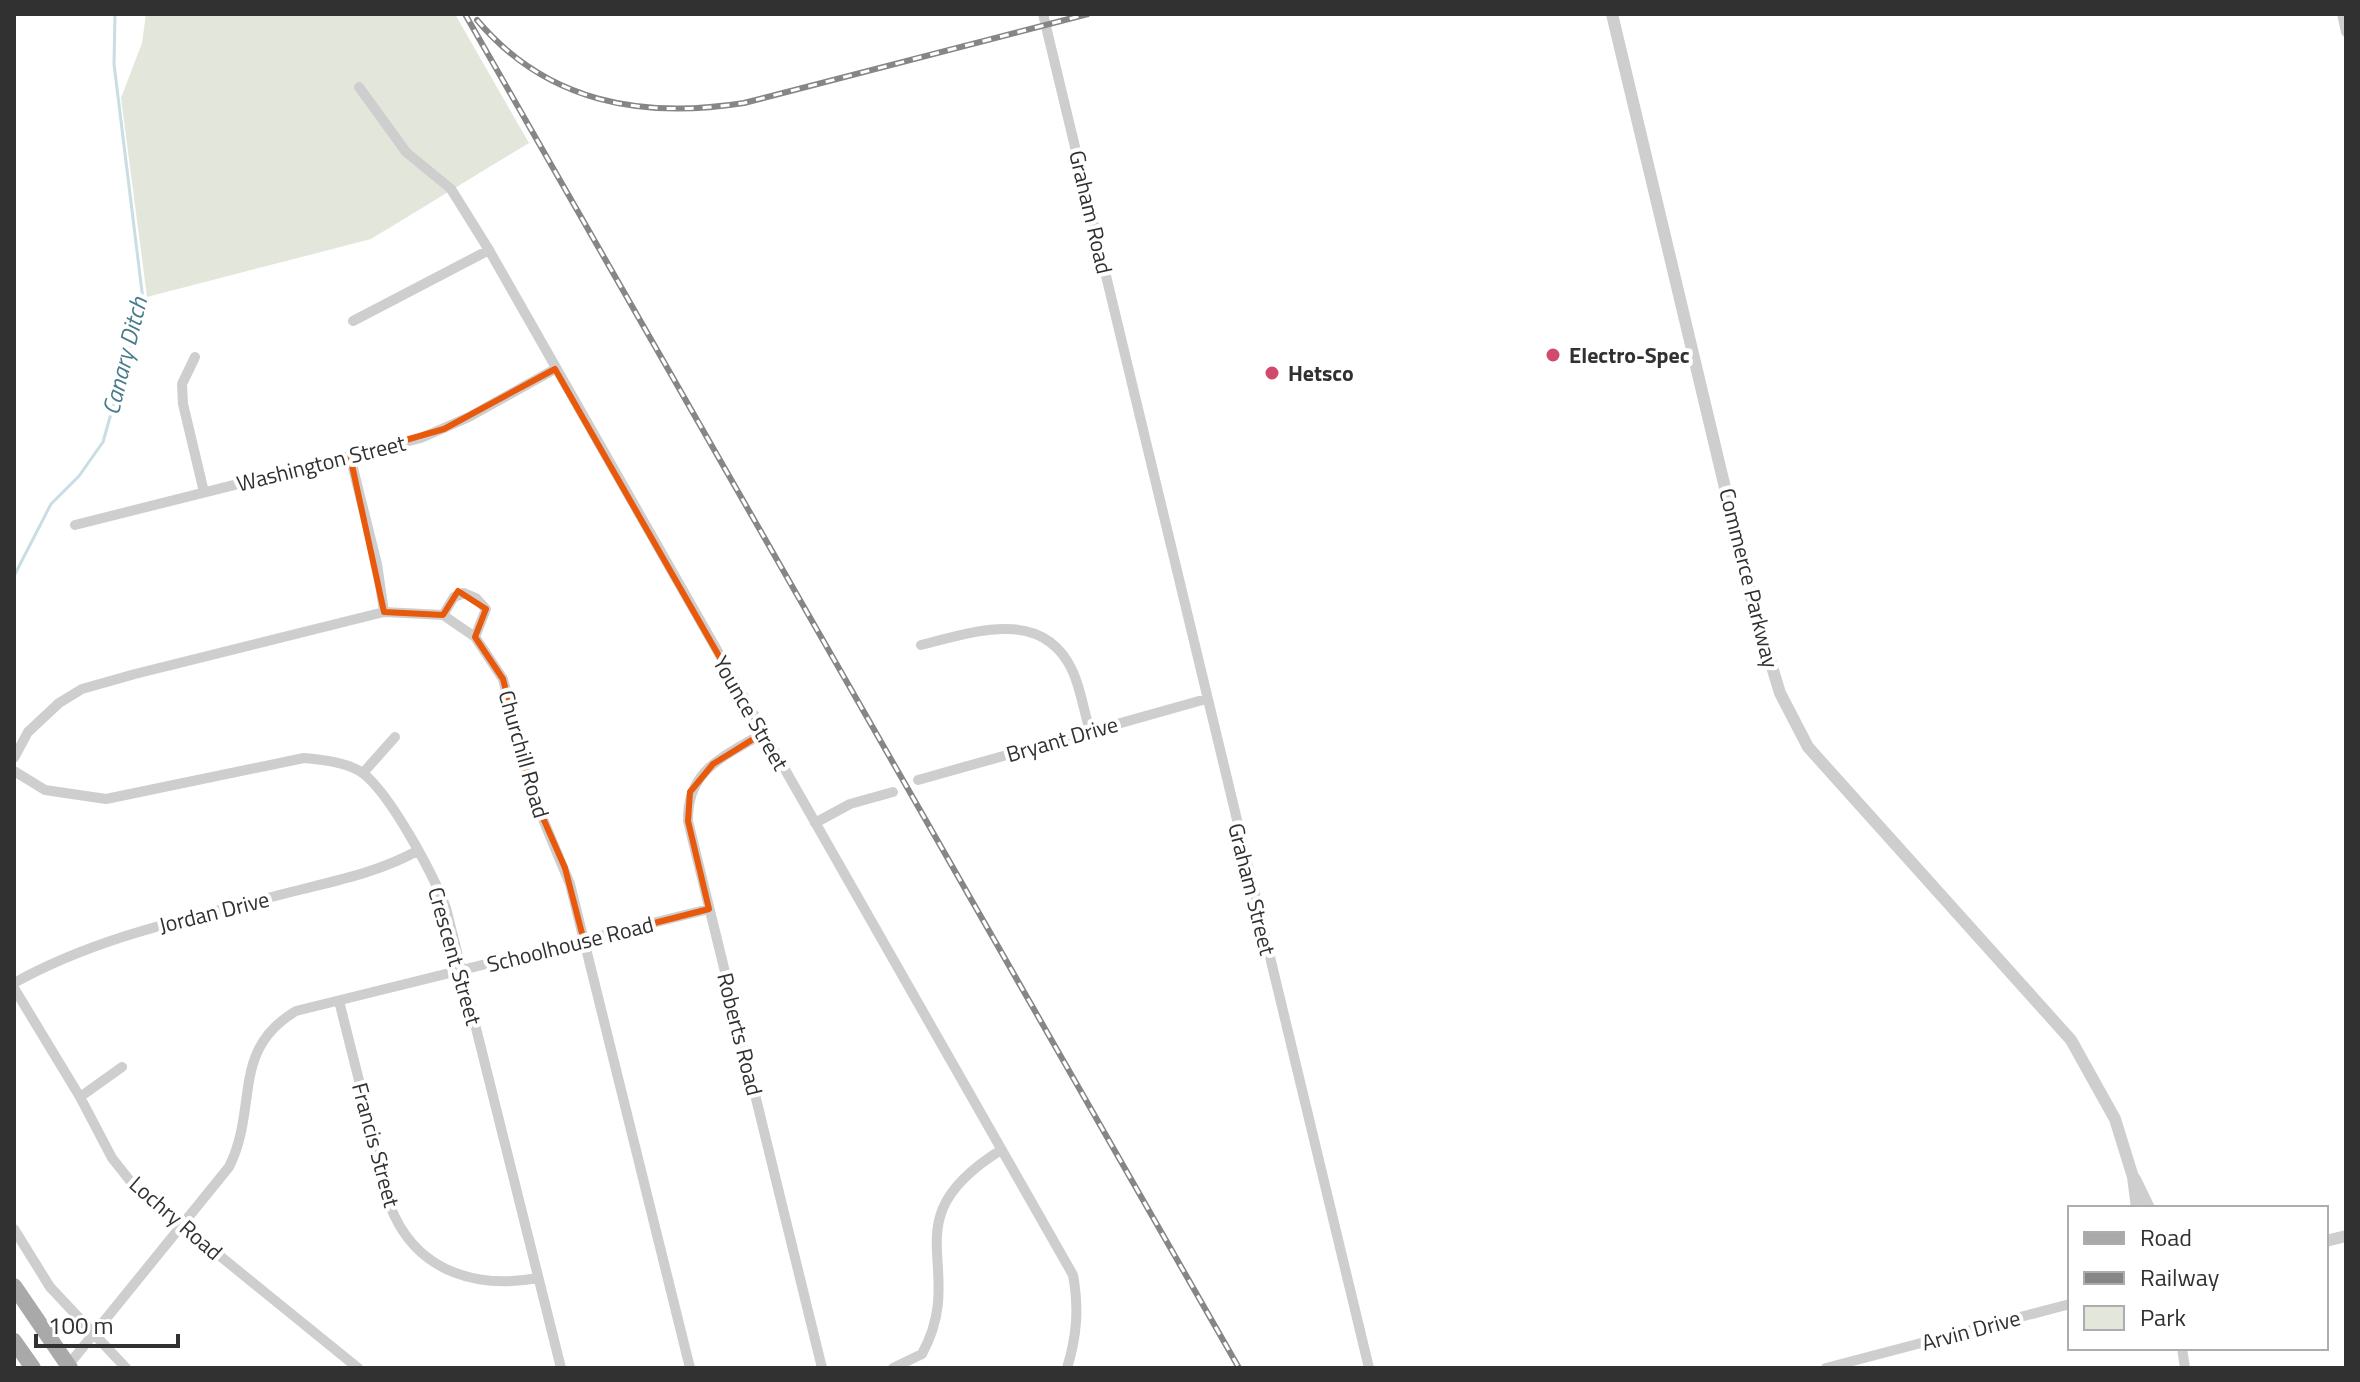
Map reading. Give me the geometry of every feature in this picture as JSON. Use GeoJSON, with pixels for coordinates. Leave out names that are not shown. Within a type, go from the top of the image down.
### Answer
{"type":"FeatureCollection","features":[{"type":"Feature","properties":{"kind":"main road"},"geometry":{"type":"LineString","coordinates":[[14,1286],[68,1367]]}},
{"type":"Feature","properties":{"kind":"main road"},"geometry":{"type":"LineString","coordinates":[[14,1341],[33,1368]]}},
{"type":"Feature","properties":{"kind":"street","name":"Graham Road"},"geometry":{"type":"LineString","coordinates":[[1043,14],[1138,410]]}},
{"type":"Feature","properties":{"kind":"street","name":"Commerce Parkway"},"geometry":{"type":"LineString","coordinates":[[1612,14],[1752,601],[1780,693],[1808,747],[2071,1040],[2115,1119],[2133,1177],[2137,1206]]}},
{"type":"Feature","properties":{"kind":"street"},"geometry":{"type":"LineString","coordinates":[[2342,14],[2346,32]]}},
{"type":"Feature","properties":{"kind":"street","name":"Younce Street"},"geometry":{"type":"LineString","coordinates":[[359,87],[406,152],[451,189],[489,250],[1073,1275],[1077,1298],[1077,1337],[1067,1368]]}},
{"type":"Feature","properties":{"kind":"street"},"geometry":{"type":"LineString","coordinates":[[353,321],[489,250]]}},
{"type":"Feature","properties":{"kind":"street"},"geometry":{"type":"LineString","coordinates":[[195,357],[182,384],[183,404],[204,492]]}},
{"type":"Feature","properties":{"kind":"street","name":"Washington Street"},"geometry":{"type":"LineString","coordinates":[[75,525],[350,456],[444,429],[555,369]]}},
{"type":"Feature","properties":{"kind":"street","name":"Graham Street"},"geometry":{"type":"LineString","coordinates":[[1138,410],[1369,1368]]}},
{"type":"Feature","properties":{"kind":"street"},"geometry":{"type":"LineString","coordinates":[[350,456],[377,564],[384,612]]}},
{"type":"Feature","properties":{"kind":"street"},"geometry":{"type":"LineString","coordinates":[[14,758],[38,721],[82,689],[384,612],[443,615],[454,597],[464,593],[476,598],[486,609],[475,637]]}},
{"type":"Feature","properties":{"kind":"street","name":"Churchill Road"},"geometry":{"type":"LineString","coordinates":[[443,615],[475,637],[503,679],[532,793],[565,868],[690,1368]]}},
{"type":"Feature","properties":{"kind":"street"},"geometry":{"type":"LineString","coordinates":[[921,645],[992,627],[1014,627],[1036,634],[1059,651],[1073,672],[1090,731]]}},
{"type":"Feature","properties":{"kind":"street","name":"Bryant Drive"},"geometry":{"type":"LineString","coordinates":[[918,780],[1206,699]]}},
{"type":"Feature","properties":{"kind":"street","name":"Roberts Road"},"geometry":{"type":"LineString","coordinates":[[763,733],[713,764],[690,792],[688,821],[822,1368]]}},
{"type":"Feature","properties":{"kind":"street"},"geometry":{"type":"LineString","coordinates":[[14,771],[45,790],[106,799],[304,758],[332,761],[363,773],[395,737]]}},
{"type":"Feature","properties":{"kind":"street","name":"Crescent Street"},"geometry":{"type":"LineString","coordinates":[[363,773],[383,795],[443,900],[561,1368]]}},
{"type":"Feature","properties":{"kind":"street"},"geometry":{"type":"LineString","coordinates":[[815,823],[850,804],[893,792]]}},
{"type":"Feature","properties":{"kind":"street","name":"Jordan Drive"},"geometry":{"type":"LineString","coordinates":[[14,986],[70,954],[114,938],[375,871],[417,851]]}},
{"type":"Feature","properties":{"kind":"street","name":"Schoolhouse Road"},"geometry":{"type":"LineString","coordinates":[[68,1367],[229,1167],[241,1143],[251,1071],[260,1041],[274,1025],[296,1011],[709,909]]}},
{"type":"Feature","properties":{"kind":"street","name":"Lochry Road"},"geometry":{"type":"LineString","coordinates":[[14,986],[112,1158],[135,1187],[358,1368]]}},
{"type":"Feature","properties":{"kind":"street","name":"Francis Street"},"geometry":{"type":"LineString","coordinates":[[339,1001],[386,1194],[411,1243],[440,1267],[466,1278],[488,1283],[538,1278]]}},
{"type":"Feature","properties":{"kind":"street"},"geometry":{"type":"LineString","coordinates":[[80,1097],[122,1067]]}},
{"type":"Feature","properties":{"kind":"street"},"geometry":{"type":"LineString","coordinates":[[893,1368],[922,1354],[939,1314],[936,1224],[947,1199],[961,1178],[1001,1150]]}},
{"type":"Feature","properties":{"kind":"street","name":"Commerce Parkway"},"geometry":{"type":"LineString","coordinates":[[2133,1177],[2148,1206]]}},
{"type":"Feature","properties":{"kind":"street"},"geometry":{"type":"LineString","coordinates":[[14,1229],[50,1287],[126,1368]]}},
{"type":"Feature","properties":{"kind":"street","name":"Arvin Drive"},"geometry":{"type":"LineString","coordinates":[[1826,1368],[2068,1305]]}},
{"type":"Feature","properties":{"kind":"highlighted area"},"geometry":{"type":"Polygon","coordinates":[[[555,369],[763,733],[713,764],[690,792],[688,821],[709,909],[584,941],[565,868],[532,793],[503,679],[475,637],[486,609],[458,591],[443,615],[384,612],[350,456],[444,429],[555,369]]]}},
{"type":"Feature","properties":{"kind":"green space"},"geometry":{"type":"Polygon","coordinates":[[[146,14],[455,14],[529,143],[371,239],[147,297],[121,98],[142,43],[146,14]]]}},
{"type":"Feature","properties":{"kind":"waterway","name":"Canary Ditch"},"geometry":{"type":"LineString","coordinates":[[14,576],[51,504],[79,476],[103,442],[143,300],[114,64],[115,14]]}},
{"type":"Feature","properties":{"kind":"railway"},"geometry":{"type":"LineString","coordinates":[[465,14],[1239,1368]]}},
{"type":"Feature","properties":{"kind":"railway"},"geometry":{"type":"LineString","coordinates":[[477,20],[504,48],[565,87],[598,99],[633,106],[669,108],[744,103],[1088,14]]}},
{"type":"Feature","properties":{"kind":"place","name":"Electro-Spec"},"geometry":{"type":"Point","coordinates":[1553,355]}},
{"type":"Feature","properties":{"kind":"place","name":"Hetsco"},"geometry":{"type":"Point","coordinates":[1272,373]}}]}
